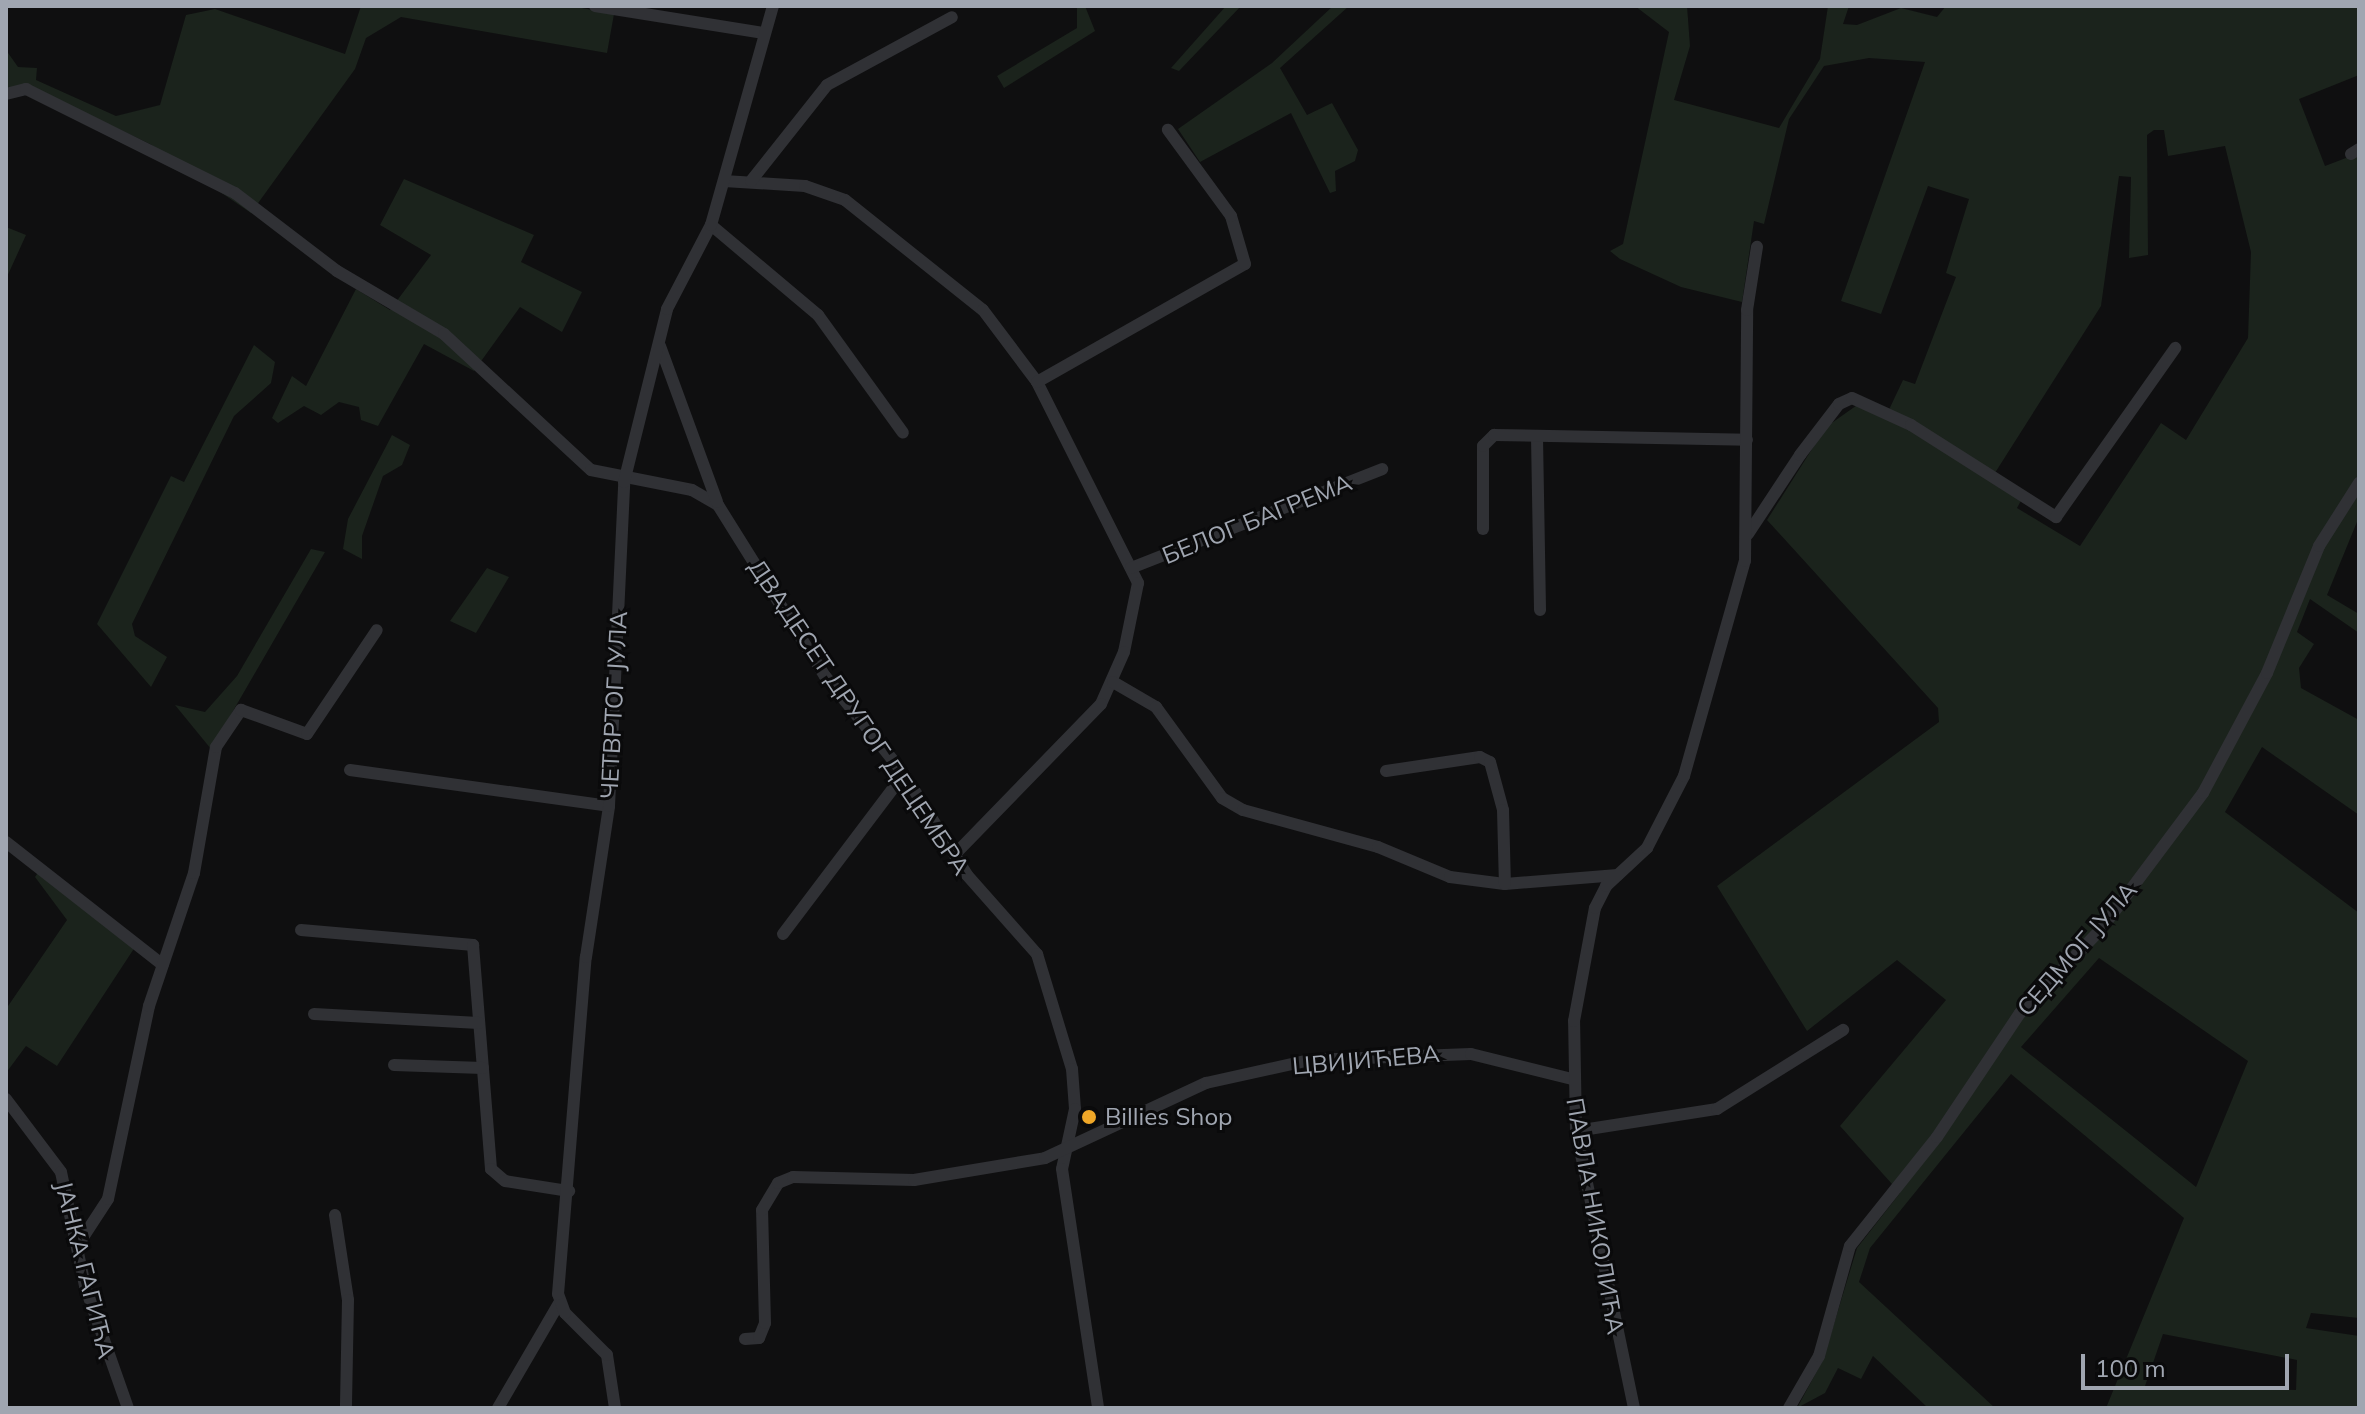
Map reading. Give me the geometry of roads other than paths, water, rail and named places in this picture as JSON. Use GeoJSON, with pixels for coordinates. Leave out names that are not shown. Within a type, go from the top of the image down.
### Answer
{"type":"FeatureCollection","features":[{"type":"Feature","properties":{"kind":"street"},"geometry":{"type":"LineString","coordinates":[[595,6],[764,33]]}},
{"type":"Feature","properties":{"kind":"street","name":"ЧЕТВРТОГ ЈУЛА"},"geometry":{"type":"LineString","coordinates":[[559,1303],[586,957],[609,806],[624,482],[667,309],[711,225],[773,6]]}},
{"type":"Feature","properties":{"kind":"street"},"geometry":{"type":"LineString","coordinates":[[751,181],[827,85],[952,17]]}},
{"type":"Feature","properties":{"kind":"street"},"geometry":{"type":"LineString","coordinates":[[6,94],[26,89],[235,193],[337,271],[444,334],[572,457],[624,482],[692,490],[718,505]]}},
{"type":"Feature","properties":{"kind":"street"},"geometry":{"type":"LineString","coordinates":[[1037,382],[1245,264],[1231,216],[1168,130]]}},
{"type":"Feature","properties":{"kind":"street"},"geometry":{"type":"LineString","coordinates":[[724,181],[751,181],[826,191],[870,215],[983,310],[1037,382],[1086,492],[1131,568],[1139,594],[1113,682],[1101,704],[955,854]]}},
{"type":"Feature","properties":{"kind":"street"},"geometry":{"type":"LineString","coordinates":[[711,225],[818,315],[903,433]]}},
{"type":"Feature","properties":{"kind":"street","name":"ПАВЛА НИКОЛИЋА"},"geometry":{"type":"LineString","coordinates":[[1634,1408],[1576,1131],[1572,1079],[1587,936],[1602,893],[1647,848],[1684,776],[1748,534],[1747,310],[1757,247]]}},
{"type":"Feature","properties":{"kind":"street","name":"ДВАДЕСЕТ ДРУГОГ ДЕЦЕМБРА"},"geometry":{"type":"LineString","coordinates":[[660,346],[718,505],[825,676],[904,774],[955,854],[1037,954],[1050,988],[1072,1069],[1075,1109],[1064,1152],[1098,1408]]}},
{"type":"Feature","properties":{"kind":"street","name":"ПАВЛА НИКОЛИЋА"},"geometry":{"type":"LineString","coordinates":[[1748,534],[1800,455],[1839,404],[1852,398],[1911,425],[2056,517],[2175,348]]}},
{"type":"Feature","properties":{"kind":"street"},"geometry":{"type":"LineString","coordinates":[[1483,529],[1485,442],[1494,435],[1747,440]]}},
{"type":"Feature","properties":{"kind":"street"},"geometry":{"type":"LineString","coordinates":[[1537,437],[1540,610]]}},
{"type":"Feature","properties":{"kind":"street","name":"БЕЛОГ БАГРЕМА"},"geometry":{"type":"LineString","coordinates":[[1131,568],[1382,469]]}},
{"type":"Feature","properties":{"kind":"street","name":"СЕДМОГ ЈУЛА"},"geometry":{"type":"LineString","coordinates":[[1789,1408],[1819,1356],[1850,1246],[2020,1013],[2102,928],[2203,793],[2267,673],[2319,546],[2359,483]]}},
{"type":"Feature","properties":{"kind":"street"},"geometry":{"type":"LineString","coordinates":[[78,1245],[108,1199],[163,965],[194,873],[216,747],[232,717],[244,711],[307,734],[377,630]]}},
{"type":"Feature","properties":{"kind":"street"},"geometry":{"type":"LineString","coordinates":[[1113,682],[1167,718],[1235,807],[1378,847],[1450,877],[1505,884],[1618,875]]}},
{"type":"Feature","properties":{"kind":"street"},"geometry":{"type":"LineString","coordinates":[[1386,771],[1480,757],[1490,762],[1503,810],[1505,884]]}},
{"type":"Feature","properties":{"kind":"street"},"geometry":{"type":"LineString","coordinates":[[350,770],[609,806]]}},
{"type":"Feature","properties":{"kind":"street"},"geometry":{"type":"LineString","coordinates":[[783,934],[904,774]]}},
{"type":"Feature","properties":{"kind":"street"},"geometry":{"type":"LineString","coordinates":[[6,842],[163,965]]}},
{"type":"Feature","properties":{"kind":"street"},"geometry":{"type":"LineString","coordinates":[[301,930],[468,941],[479,1023],[491,1169],[505,1181],[569,1191]]}},
{"type":"Feature","properties":{"kind":"street"},"geometry":{"type":"LineString","coordinates":[[314,1014],[479,1023]]}},
{"type":"Feature","properties":{"kind":"street"},"geometry":{"type":"LineString","coordinates":[[1576,1131],[1717,1109],[1843,1030]]}},
{"type":"Feature","properties":{"kind":"street","name":"ЦВИЈИЋЕВА"},"geometry":{"type":"LineString","coordinates":[[745,1339],[763,1333],[762,1210],[778,1183],[828,1176],[914,1180],[1064,1152],[1206,1083],[1310,1060],[1471,1054],[1572,1079]]}},
{"type":"Feature","properties":{"kind":"street"},"geometry":{"type":"LineString","coordinates":[[394,1065],[483,1068]]}},
{"type":"Feature","properties":{"kind":"street","name":"ЈАНКА ГАГИЋА"},"geometry":{"type":"LineString","coordinates":[[6,1099],[61,1172],[108,1366],[128,1408]]}},
{"type":"Feature","properties":{"kind":"street"},"geometry":{"type":"LineString","coordinates":[[335,1215],[348,1300],[346,1408]]}},
{"type":"Feature","properties":{"kind":"street"},"geometry":{"type":"LineString","coordinates":[[498,1408],[559,1303],[607,1355],[615,1408]]}},
{"type":"Feature","properties":{"kind":"place","name":"Billies Shop"},"geometry":{"type":"Point","coordinates":[1089,1117]}}]}
